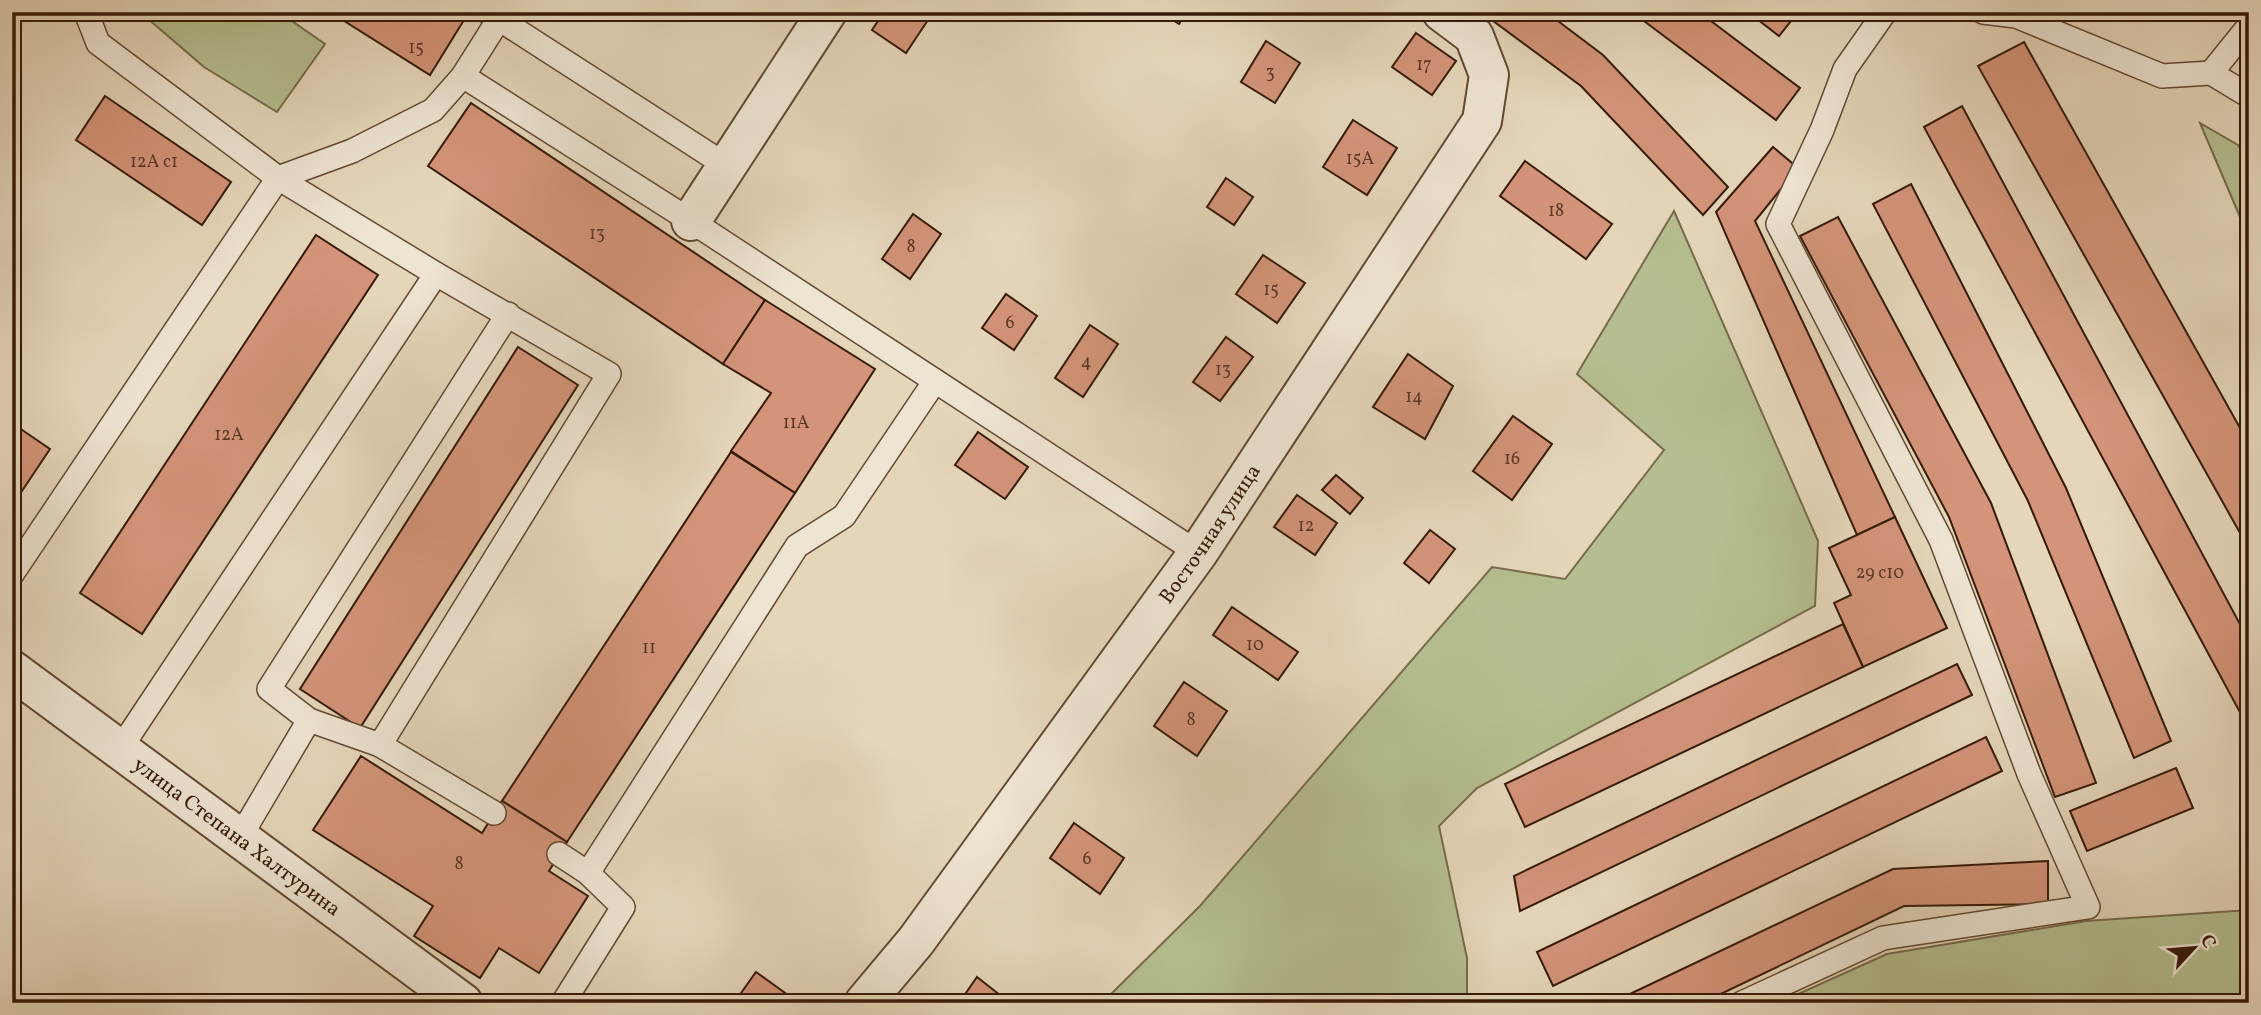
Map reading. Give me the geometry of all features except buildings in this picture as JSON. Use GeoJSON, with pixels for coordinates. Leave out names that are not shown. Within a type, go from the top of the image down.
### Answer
{"type":"FeatureCollection","features":[{"type":"Feature","properties":{"kind":"street"},"geometry":{"type":"LineString","coordinates":[[691,221],[827,12]]}},
{"type":"Feature","properties":{"kind":"street","name":"Восточная улица"},"geometry":{"type":"LineString","coordinates":[[864,1003],[916,942],[1198,553],[1482,121],[1489,75],[1474,36],[1442,12]]}},
{"type":"Feature","properties":{"kind":"street","name":"улица Степана Халтурина"},"geometry":{"type":"LineString","coordinates":[[12,670],[463,1003]]}},
{"type":"Feature","properties":{"kind":"lane"},"geometry":{"type":"LineString","coordinates":[[86,12],[98,43],[278,178],[436,274],[609,374],[380,745]]}},
{"type":"Feature","properties":{"kind":"lane"},"geometry":{"type":"LineString","coordinates":[[1742,1003],[1883,938],[2088,906],[2029,774],[1941,540],[1778,224],[1822,130],[1844,69],[1885,12]]}},
{"type":"Feature","properties":{"kind":"lane"},"geometry":{"type":"LineString","coordinates":[[1983,12],[2016,16],[2162,76],[2211,73],[2249,96]]}},
{"type":"Feature","properties":{"kind":"lane"},"geometry":{"type":"LineString","coordinates":[[12,574],[278,178],[352,151],[433,110],[463,76],[494,16],[727,166]]}},
{"type":"Feature","properties":{"kind":"lane"},"geometry":{"type":"LineString","coordinates":[[2211,73],[2249,26]]}},
{"type":"Feature","properties":{"kind":"lane"},"geometry":{"type":"LineString","coordinates":[[463,76],[691,221],[1198,553]]}},
{"type":"Feature","properties":{"kind":"lane"},"geometry":{"type":"LineString","coordinates":[[120,749],[436,274]]}},
{"type":"Feature","properties":{"kind":"lane"},"geometry":{"type":"LineString","coordinates":[[494,813],[380,745],[309,720],[269,689],[508,314]]}},
{"type":"Feature","properties":{"kind":"lane"},"geometry":{"type":"LineString","coordinates":[[587,873],[797,546],[844,516],[935,381]]}},
{"type":"Feature","properties":{"kind":"lane"},"geometry":{"type":"LineString","coordinates":[[240,838],[309,720]]}},
{"type":"Feature","properties":{"kind":"lane"},"geometry":{"type":"LineString","coordinates":[[559,854],[587,873],[623,907],[563,1003]]}},
{"type":"Feature","properties":{"kind":"green space"},"geometry":{"type":"Polygon","coordinates":[[[140,12],[279,12],[325,44],[277,112],[204,67],[140,12]]]}},
{"type":"Feature","properties":{"kind":"green space"},"geometry":{"type":"Polygon","coordinates":[[[2200,123],[2238,145],[2249,162],[2249,238],[2200,123]]]}},
{"type":"Feature","properties":{"kind":"green space"},"geometry":{"type":"Polygon","coordinates":[[[1674,211],[1818,541],[1815,606],[1477,788],[1439,826],[1467,958],[1467,1003],[1102,1003],[1200,906],[1492,567],[1565,579],[1664,450],[1577,374],[1674,211]]]}},
{"type":"Feature","properties":{"kind":"green space"},"geometry":{"type":"Polygon","coordinates":[[[2249,910],[2249,1003],[1778,1003],[1887,954],[2086,921],[2249,910]]]}}]}
